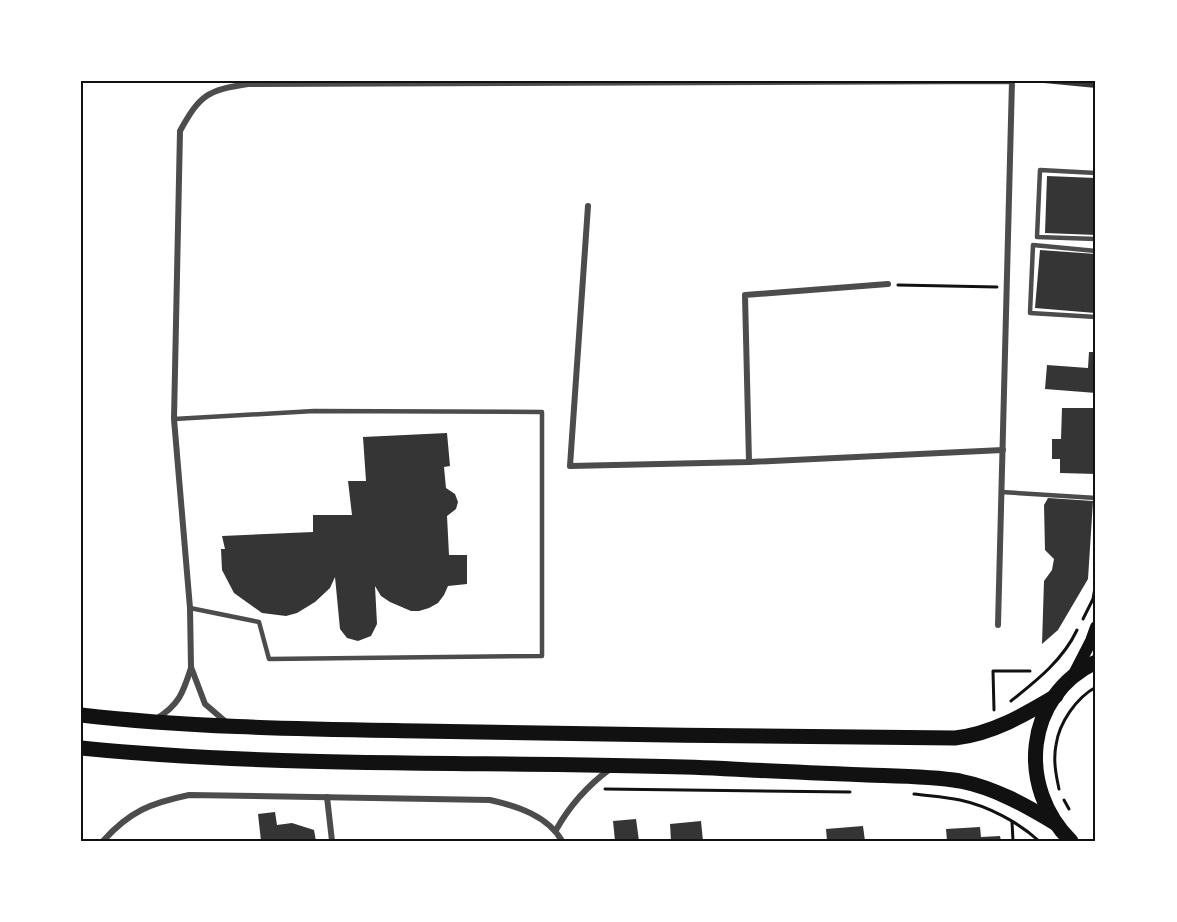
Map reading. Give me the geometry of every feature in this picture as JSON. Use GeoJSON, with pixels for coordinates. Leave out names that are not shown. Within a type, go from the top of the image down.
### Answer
{"type":"FeatureCollection","features":[{"type":"Feature","properties":{"kind":"main road"},"geometry":{"type":"LineString","coordinates":[[1073,678],[1096,627]]}},
{"type":"Feature","properties":{"kind":"main road"},"geometry":{"type":"LineString","coordinates":[[1071,841],[1055,823],[1041,797],[1035,766],[1038,733],[1043,718],[1056,696],[1073,678],[1096,662]]}},
{"type":"Feature","properties":{"kind":"main road"},"geometry":{"type":"LineString","coordinates":[[81,715],[150,723],[234,727],[506,733],[955,738],[976,736],[994,729],[1056,696]]}},
{"type":"Feature","properties":{"kind":"main road"},"geometry":{"type":"LineString","coordinates":[[81,748],[147,754],[275,760],[616,765],[878,775],[959,781],[1015,800],[1055,823]]}},
{"type":"Feature","properties":{"kind":"street"},"geometry":{"type":"LineString","coordinates":[[150,723],[168,712],[178,702],[191,667],[190,608],[174,419],[180,131],[192,109],[211,92],[248,84],[1012,81],[998,625]]}},
{"type":"Feature","properties":{"kind":"street"},"geometry":{"type":"LineString","coordinates":[[588,206],[570,465],[748,462],[1003,450]]}},
{"type":"Feature","properties":{"kind":"street"},"geometry":{"type":"LineString","coordinates":[[748,462],[745,295],[888,284]]}},
{"type":"Feature","properties":{"kind":"street"},"geometry":{"type":"LineString","coordinates":[[191,667],[205,704],[234,727]]}},
{"type":"Feature","properties":{"kind":"street"},"geometry":{"type":"LineString","coordinates":[[556,830],[565,814],[586,788],[616,765]]}},
{"type":"Feature","properties":{"kind":"street"},"geometry":{"type":"LineString","coordinates":[[103,841],[115,828],[156,802],[189,795],[490,800],[511,804],[533,814],[556,830],[562,841]]}},
{"type":"Feature","properties":{"kind":"street"},"geometry":{"type":"LineString","coordinates":[[327,797],[332,841]]}},
{"type":"Feature","properties":{"kind":"lane"},"geometry":{"type":"LineString","coordinates":[[1096,173],[1040,170],[1038,237],[1096,239]]}},
{"type":"Feature","properties":{"kind":"lane"},"geometry":{"type":"LineString","coordinates":[[1096,251],[1033,245],[1030,313],[1096,317]]}},
{"type":"Feature","properties":{"kind":"lane"},"geometry":{"type":"LineString","coordinates":[[174,419],[314,411],[542,412],[542,656],[269,659],[259,622],[190,608]]}},
{"type":"Feature","properties":{"kind":"lane"},"geometry":{"type":"LineString","coordinates":[[1001,492],[1096,498]]}},
{"type":"Feature","properties":{"kind":"path"},"geometry":{"type":"LineString","coordinates":[[888,284],[1007,287]]}},
{"type":"Feature","properties":{"kind":"path"},"geometry":{"type":"LineString","coordinates":[[1006,705],[1041,677],[1070,644],[1093,599],[1096,582]]}},
{"type":"Feature","properties":{"kind":"path"},"geometry":{"type":"LineString","coordinates":[[994,711],[993,671],[1030,671]]}},
{"type":"Feature","properties":{"kind":"path"},"geometry":{"type":"LineString","coordinates":[[1069,809],[1059,791],[1055,770],[1056,745],[1063,723],[1074,705],[1096,687]]}},
{"type":"Feature","properties":{"kind":"path"},"geometry":{"type":"LineString","coordinates":[[986,714],[1000,708]]}},
{"type":"Feature","properties":{"kind":"path"},"geometry":{"type":"LineString","coordinates":[[586,788],[855,792]]}},
{"type":"Feature","properties":{"kind":"path"},"geometry":{"type":"LineString","coordinates":[[911,794],[961,800],[1012,821],[1039,841]]}},
{"type":"Feature","properties":{"kind":"path"},"geometry":{"type":"LineString","coordinates":[[1012,821],[1013,841]]}},
{"type":"Feature","properties":{"kind":"building"},"geometry":{"type":"Polygon","coordinates":[[[1044,81],[1096,81],[1096,88],[1044,83],[1044,81]]]}},
{"type":"Feature","properties":{"kind":"building"},"geometry":{"type":"Polygon","coordinates":[[[1047,176],[1096,178],[1096,235],[1045,233],[1047,176]]]}},
{"type":"Feature","properties":{"kind":"building"},"geometry":{"type":"Polygon","coordinates":[[[1040,250],[1096,254],[1095,313],[1035,308],[1040,250]]]}},
{"type":"Feature","properties":{"kind":"building"},"geometry":{"type":"Polygon","coordinates":[[[1089,352],[1096,352],[1096,393],[1045,389],[1047,365],[1088,368],[1089,352]]]}},
{"type":"Feature","properties":{"kind":"building"},"geometry":{"type":"Polygon","coordinates":[[[1062,408],[1096,408],[1096,474],[1060,473],[1060,459],[1052,459],[1052,439],[1061,439],[1062,408]]]}},
{"type":"Feature","properties":{"kind":"building"},"geometry":{"type":"Polygon","coordinates":[[[447,433],[450,466],[444,467],[446,488],[455,494],[458,502],[456,509],[447,516],[449,555],[467,555],[467,584],[448,586],[438,603],[419,611],[411,611],[390,602],[381,596],[375,586],[377,624],[371,636],[358,641],[347,638],[340,629],[335,577],[330,588],[315,602],[297,613],[286,616],[262,613],[234,593],[222,570],[221,549],[225,549],[222,536],[313,532],[313,515],[352,515],[348,481],[366,481],[363,437],[447,433]]]}},
{"type":"Feature","properties":{"kind":"building"},"geometry":{"type":"Polygon","coordinates":[[[1048,498],[1093,501],[1088,579],[1058,630],[1042,644],[1044,581],[1052,570],[1054,559],[1045,550],[1044,505],[1048,498]]]}},
{"type":"Feature","properties":{"kind":"building"},"geometry":{"type":"Polygon","coordinates":[[[275,812],[277,825],[292,823],[314,830],[316,841],[261,841],[258,814],[275,812]]]}},
{"type":"Feature","properties":{"kind":"building"},"geometry":{"type":"Polygon","coordinates":[[[636,819],[639,841],[615,841],[613,821],[636,819]]]}},
{"type":"Feature","properties":{"kind":"building"},"geometry":{"type":"Polygon","coordinates":[[[701,821],[703,841],[671,841],[670,824],[701,821]]]}},
{"type":"Feature","properties":{"kind":"building"},"geometry":{"type":"Polygon","coordinates":[[[863,826],[865,841],[827,841],[826,829],[863,826]]]}},
{"type":"Feature","properties":{"kind":"building"},"geometry":{"type":"Polygon","coordinates":[[[980,827],[981,837],[1000,836],[1001,841],[947,841],[946,829],[980,827]]]}}]}
